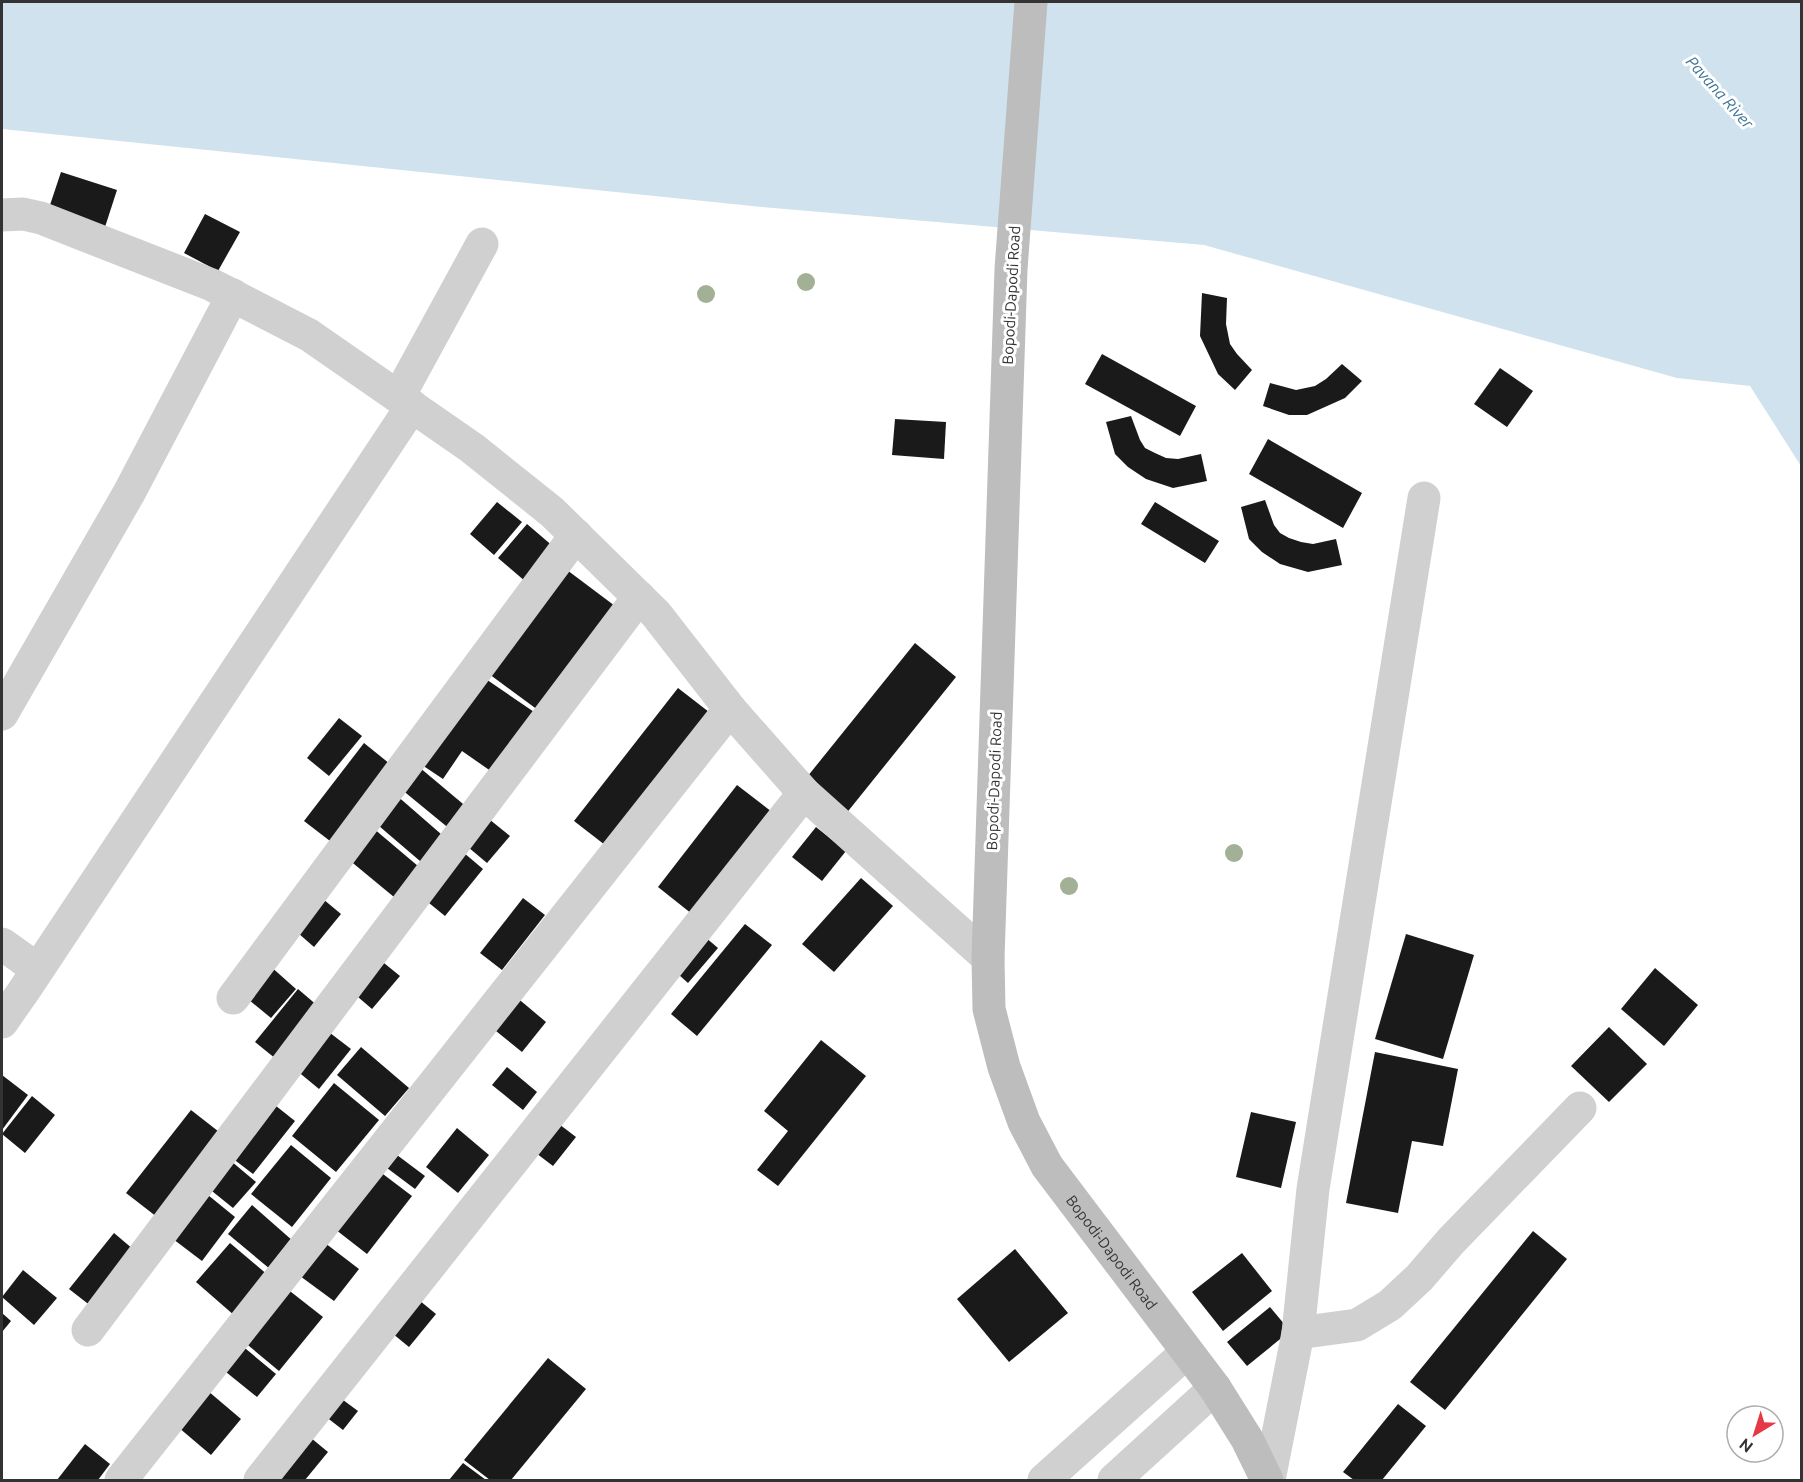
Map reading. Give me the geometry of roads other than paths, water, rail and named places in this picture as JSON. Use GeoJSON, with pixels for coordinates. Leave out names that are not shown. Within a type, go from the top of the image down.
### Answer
{"type":"FeatureCollection","features":[{"type":"Feature","properties":{"kind":"street","name":"Bopodi-Dapodi Road"},"geometry":{"type":"LineString","coordinates":[[1031,2],[1011,269],[988,958],[989,1009],[1004,1067],[1024,1122],[1047,1166],[1215,1388],[1247,1439],[1268,1480]]}},
{"type":"Feature","properties":{"kind":"street"},"geometry":{"type":"LineString","coordinates":[[2,215],[23,214],[41,218],[233,295],[309,335],[472,448],[552,512],[656,614],[730,709],[804,793],[988,958]]}},
{"type":"Feature","properties":{"kind":"street"},"geometry":{"type":"LineString","coordinates":[[2,1022],[406,401],[482,244]]}},
{"type":"Feature","properties":{"kind":"street"},"geometry":{"type":"LineString","coordinates":[[2,714],[129,493],[233,295]]}},
{"type":"Feature","properties":{"kind":"street"},"geometry":{"type":"LineString","coordinates":[[1268,1480],[1299,1333],[1313,1189],[1424,498]]}},
{"type":"Feature","properties":{"kind":"street"},"geometry":{"type":"LineString","coordinates":[[233,998],[576,535]]}},
{"type":"Feature","properties":{"kind":"street"},"geometry":{"type":"LineString","coordinates":[[88,1330],[639,597]]}},
{"type":"Feature","properties":{"kind":"street"},"geometry":{"type":"LineString","coordinates":[[121,1480],[730,709]]}},
{"type":"Feature","properties":{"kind":"street"},"geometry":{"type":"LineString","coordinates":[[260,1480],[804,793]]}},
{"type":"Feature","properties":{"kind":"street"},"geometry":{"type":"LineString","coordinates":[[2,944],[38,969]]}},
{"type":"Feature","properties":{"kind":"street"},"geometry":{"type":"LineString","coordinates":[[1299,1333],[1357,1325],[1390,1305],[1419,1278],[1451,1241],[1580,1108]]}},
{"type":"Feature","properties":{"kind":"street"},"geometry":{"type":"LineString","coordinates":[[1044,1480],[1187,1352]]}},
{"type":"Feature","properties":{"kind":"street"},"geometry":{"type":"LineString","coordinates":[[1114,1480],[1215,1388]]}},
{"type":"Feature","properties":{"kind":"water","name":"Pavana River"},"geometry":{"type":"Polygon","coordinates":[[[2,2],[1801,2],[1801,466],[1750,386],[1677,378],[1204,245],[762,207],[2,129],[2,2]]]}}]}
